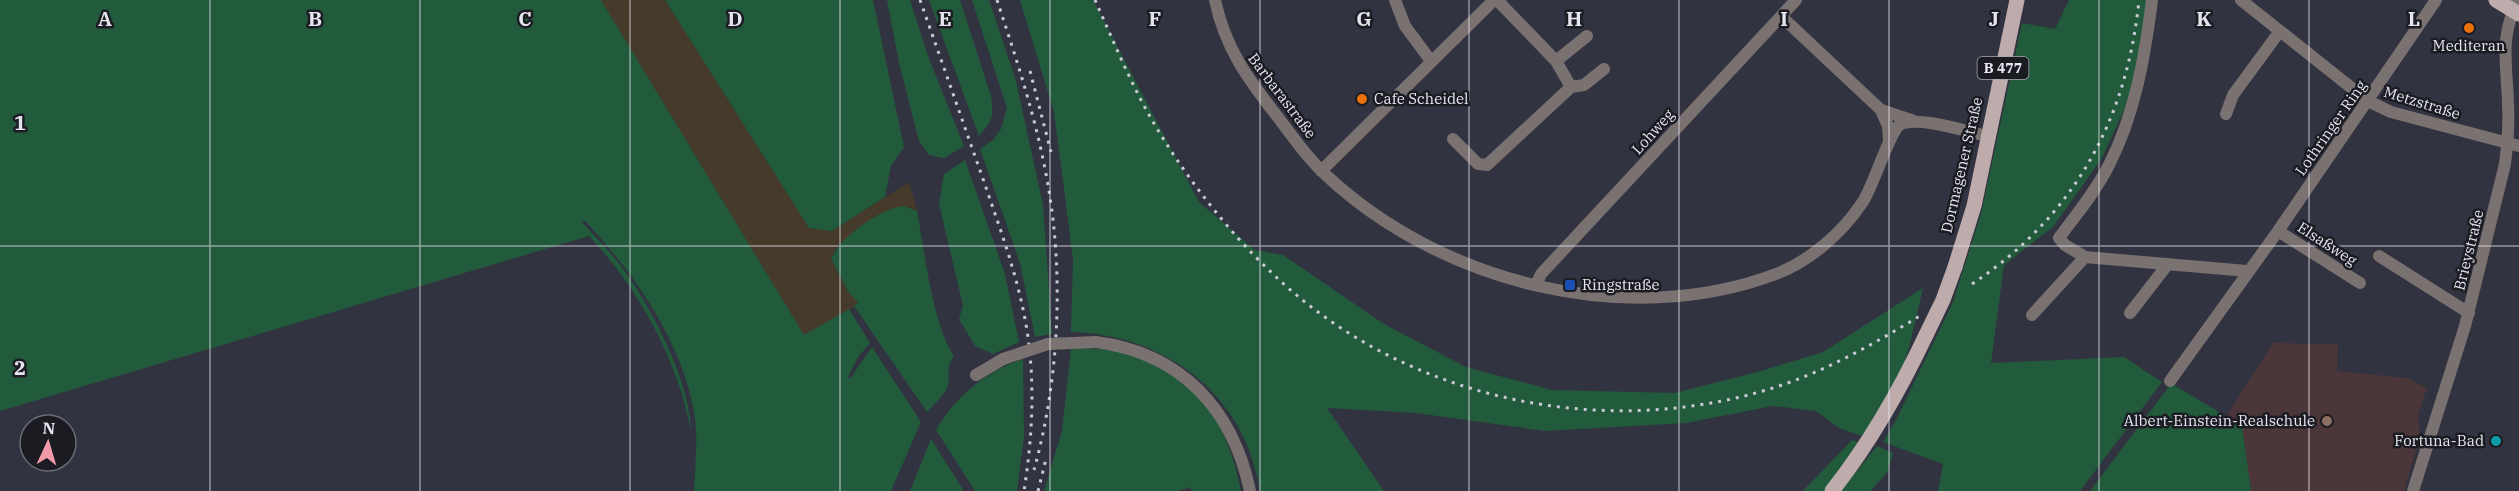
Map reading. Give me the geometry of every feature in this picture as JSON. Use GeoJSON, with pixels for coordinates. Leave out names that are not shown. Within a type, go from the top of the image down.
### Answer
{"type":"FeatureCollection","features":[{"type":"Feature","properties":{"kind":"main road","name":"Dormagener Straße"},"geometry":{"type":"LineString","coordinates":[[1832,491],[1858,458],[1885,414],[1943,300],[1974,206],[2018,0]]}},
{"type":"Feature","properties":{"kind":"main road"},"geometry":{"type":"LineString","coordinates":[[2496,0],[2517,8]]}},
{"type":"Feature","properties":{"kind":"street","name":"Barbarastraße"},"geometry":{"type":"LineString","coordinates":[[1215,0],[1221,25],[1239,66],[1321,171]]}},
{"type":"Feature","properties":{"kind":"street"},"geometry":{"type":"LineString","coordinates":[[1395,0],[1405,26],[1431,62]]}},
{"type":"Feature","properties":{"kind":"street"},"geometry":{"type":"LineString","coordinates":[[1571,87],[1556,61],[1496,0],[1321,171],[1374,213],[1425,244],[1479,268],[1536,285],[1591,296],[1651,298],[1730,288],[1778,273],[1810,256],[1838,232],[1854,213],[1871,187],[1894,129],[1899,124],[1914,121]]}},
{"type":"Feature","properties":{"kind":"street","name":"Lohweg"},"geometry":{"type":"LineString","coordinates":[[1536,285],[1541,274],[1796,0]]}},
{"type":"Feature","properties":{"kind":"street"},"geometry":{"type":"LineString","coordinates":[[2152,0],[2146,45],[2126,126],[2109,166],[2059,238],[2065,245],[2085,257],[2247,271]]}},
{"type":"Feature","properties":{"kind":"street","name":"Metzstraße"},"geometry":{"type":"LineString","coordinates":[[2241,0],[2368,101],[2391,112],[2513,145]]}},
{"type":"Feature","properties":{"kind":"street","name":"Lothringer Ring"},"geometry":{"type":"LineString","coordinates":[[2170,381],[2278,231],[2434,3]]}},
{"type":"Feature","properties":{"kind":"street","name":"Brieystraße"},"geometry":{"type":"LineString","coordinates":[[2413,491],[2469,314],[2513,145],[2504,64],[2507,27],[2517,8]]}},
{"type":"Feature","properties":{"kind":"street"},"geometry":{"type":"LineString","coordinates":[[1781,16],[1881,110],[1888,126],[1889,141]]}},
{"type":"Feature","properties":{"kind":"street"},"geometry":{"type":"LineString","coordinates":[[2226,114],[2233,95],[2280,31]]}},
{"type":"Feature","properties":{"kind":"street"},"geometry":{"type":"LineString","coordinates":[[1556,61],[1587,36]]}},
{"type":"Feature","properties":{"kind":"street"},"geometry":{"type":"LineString","coordinates":[[1453,139],[1478,164],[1487,165],[1571,87],[1584,84],[1604,69]]}},
{"type":"Feature","properties":{"kind":"street"},"geometry":{"type":"LineString","coordinates":[[1881,110],[1914,121],[1988,136]]}},
{"type":"Feature","properties":{"kind":"street","name":"Elsaßweg"},"geometry":{"type":"LineString","coordinates":[[2278,231],[2360,283]]}},
{"type":"Feature","properties":{"kind":"street"},"geometry":{"type":"LineString","coordinates":[[2379,256],[2469,314]]}},
{"type":"Feature","properties":{"kind":"street"},"geometry":{"type":"LineString","coordinates":[[2032,315],[2085,257]]}},
{"type":"Feature","properties":{"kind":"street"},"geometry":{"type":"LineString","coordinates":[[2130,313],[2168,264]]}},
{"type":"Feature","properties":{"kind":"street"},"geometry":{"type":"LineString","coordinates":[[976,375],[1004,359],[1048,344],[1096,342],[1141,352],[1160,361],[1197,386],[1213,404],[1227,426],[1241,456],[1250,491]]}},
{"type":"Feature","properties":{"kind":"shaded area"},"geometry":{"type":"Polygon","coordinates":[[[601,0],[665,0],[809,228],[832,231],[909,182],[917,211],[910,207],[840,243],[831,259],[848,291],[859,304],[804,335],[601,0]]]}},
{"type":"Feature","properties":{"kind":"shaded area","name":"Albert-Einstein-Realschule"},"geometry":{"type":"Polygon","coordinates":[[[2273,343],[2338,344],[2337,371],[2407,378],[2427,388],[2418,415],[2420,437],[2404,491],[2251,491],[2242,426],[2226,417],[2273,343]]]}},
{"type":"Feature","properties":{"kind":"green space"},"geometry":{"type":"Polygon","coordinates":[[[0,0],[601,0],[804,335],[849,309],[870,343],[858,357],[848,377],[850,379],[872,347],[921,422],[891,491],[694,491],[695,418],[680,363],[669,337],[639,287],[585,221],[581,221],[621,266],[656,323],[684,390],[691,431],[676,377],[654,327],[624,279],[589,236],[0,411],[0,0]]]}},
{"type":"Feature","properties":{"kind":"green space"},"geometry":{"type":"Polygon","coordinates":[[[665,0],[873,0],[904,147],[891,166],[885,197],[832,231],[809,228],[665,0]]]}},
{"type":"Feature","properties":{"kind":"green space"},"geometry":{"type":"Polygon","coordinates":[[[887,0],[910,0],[928,56],[964,146],[944,158],[929,155],[919,141],[899,63],[887,0]]]}},
{"type":"Feature","properties":{"kind":"green space"},"geometry":{"type":"Polygon","coordinates":[[[929,0],[960,0],[991,96],[991,118],[979,136],[929,0]]]}},
{"type":"Feature","properties":{"kind":"green space"},"geometry":{"type":"Polygon","coordinates":[[[972,0],[989,0],[1016,81],[1043,205],[1052,334],[1035,337],[1020,263],[980,149],[993,140],[1001,129],[1007,108],[972,0]]]}},
{"type":"Feature","properties":{"kind":"green space"},"geometry":{"type":"Polygon","coordinates":[[[1020,0],[1093,0],[1199,202],[1255,250],[1283,255],[1384,324],[1466,367],[1552,390],[1675,393],[1823,352],[1923,288],[1904,366],[1890,404],[1871,439],[1839,428],[1816,411],[1773,406],[1686,423],[1545,431],[1416,413],[1327,408],[1384,491],[1260,491],[1252,457],[1238,426],[1219,399],[1196,376],[1168,358],[1138,344],[1106,335],[1071,332],[1073,259],[1054,112],[1020,0]]]}},
{"type":"Feature","properties":{"kind":"green space"},"geometry":{"type":"Polygon","coordinates":[[[2069,0],[2147,0],[2135,86],[2102,158],[2053,227],[2004,265],[1991,363],[2124,357],[2162,382],[2080,491],[1938,491],[1943,464],[1883,442],[1953,302],[1981,214],[2022,23],[2055,29],[2069,0]]]}},
{"type":"Feature","properties":{"kind":"green space"},"geometry":{"type":"Polygon","coordinates":[[[965,160],[1005,274],[1019,342],[993,354],[975,346],[959,319],[963,306],[939,204],[944,174],[965,160]]]}},
{"type":"Feature","properties":{"kind":"green space"},"geometry":{"type":"Polygon","coordinates":[[[904,206],[917,211],[935,306],[946,342],[954,357],[949,367],[947,388],[927,412],[854,306],[858,303],[848,291],[831,259],[843,242],[862,225],[884,212],[904,206]]]}},
{"type":"Feature","properties":{"kind":"green space"},"geometry":{"type":"Polygon","coordinates":[[[1071,349],[1106,349],[1128,354],[1164,370],[1187,385],[1204,402],[1223,433],[1236,468],[1241,491],[1192,491],[1190,487],[1178,491],[1044,491],[1062,431],[1071,349]]]}},
{"type":"Feature","properties":{"kind":"green space"},"geometry":{"type":"Polygon","coordinates":[[[1023,359],[1024,436],[1017,491],[975,491],[936,430],[962,396],[984,378],[1023,359]]]}},
{"type":"Feature","properties":{"kind":"green space"},"geometry":{"type":"Polygon","coordinates":[[[2170,385],[2174,385],[2242,426],[2251,491],[2090,491],[2170,385]]]}},
{"type":"Feature","properties":{"kind":"green space"},"geometry":{"type":"Polygon","coordinates":[[[931,439],[964,491],[910,491],[931,439]]]}},
{"type":"Feature","properties":{"kind":"green space"},"geometry":{"type":"Polygon","coordinates":[[[1852,440],[1869,446],[1829,491],[1803,491],[1852,440]]]}},
{"type":"Feature","properties":{"kind":"green space"},"geometry":{"type":"Polygon","coordinates":[[[1877,446],[1893,453],[1888,471],[1871,491],[1841,491],[1877,446]]]}},
{"type":"Feature","properties":{"kind":"railway"},"geometry":{"type":"LineString","coordinates":[[920,0],[1002,235],[1015,275],[1024,316],[1030,356],[1032,395],[1031,434],[1024,491]]}},
{"type":"Feature","properties":{"kind":"railway"},"geometry":{"type":"LineString","coordinates":[[997,0],[1038,138],[1048,185],[1056,256],[1054,365],[1034,470]]}},
{"type":"Feature","properties":{"kind":"railway"},"geometry":{"type":"LineString","coordinates":[[1095,0],[1134,86],[1160,134],[1204,198],[1238,238],[1272,273],[1324,317],[1382,352],[1444,380],[1510,398],[1577,409],[1645,410],[1713,403],[1779,386],[1817,372],[1871,345],[1923,314]]}},
{"type":"Feature","properties":{"kind":"railway"},"geometry":{"type":"LineString","coordinates":[[1972,284],[2008,257],[2039,228],[2066,196],[2089,162],[2108,125],[2122,85],[2133,44],[2139,0]]}},
{"type":"Feature","properties":{"kind":"railway"},"geometry":{"type":"LineString","coordinates":[[1030,71],[1051,152]]}},
{"type":"Feature","properties":{"kind":"railway"},"geometry":{"type":"LineString","coordinates":[[1038,491],[1046,459]]}},
{"type":"Feature","properties":{"kind":"place","name":"Mediteran"},"geometry":{"type":"Point","coordinates":[2469,28]}},
{"type":"Feature","properties":{"kind":"place","name":"Cafe Scheidel"},"geometry":{"type":"Point","coordinates":[1362,99]}},
{"type":"Feature","properties":{"kind":"place","name":"Ringstraße"},"geometry":{"type":"Point","coordinates":[1570,285]}},
{"type":"Feature","properties":{"kind":"place","name":"Albert-Einstein-Realschule"},"geometry":{"type":"Point","coordinates":[2327,421]}},
{"type":"Feature","properties":{"kind":"place","name":"Fortuna-Bad"},"geometry":{"type":"Point","coordinates":[2496,441]}}]}
